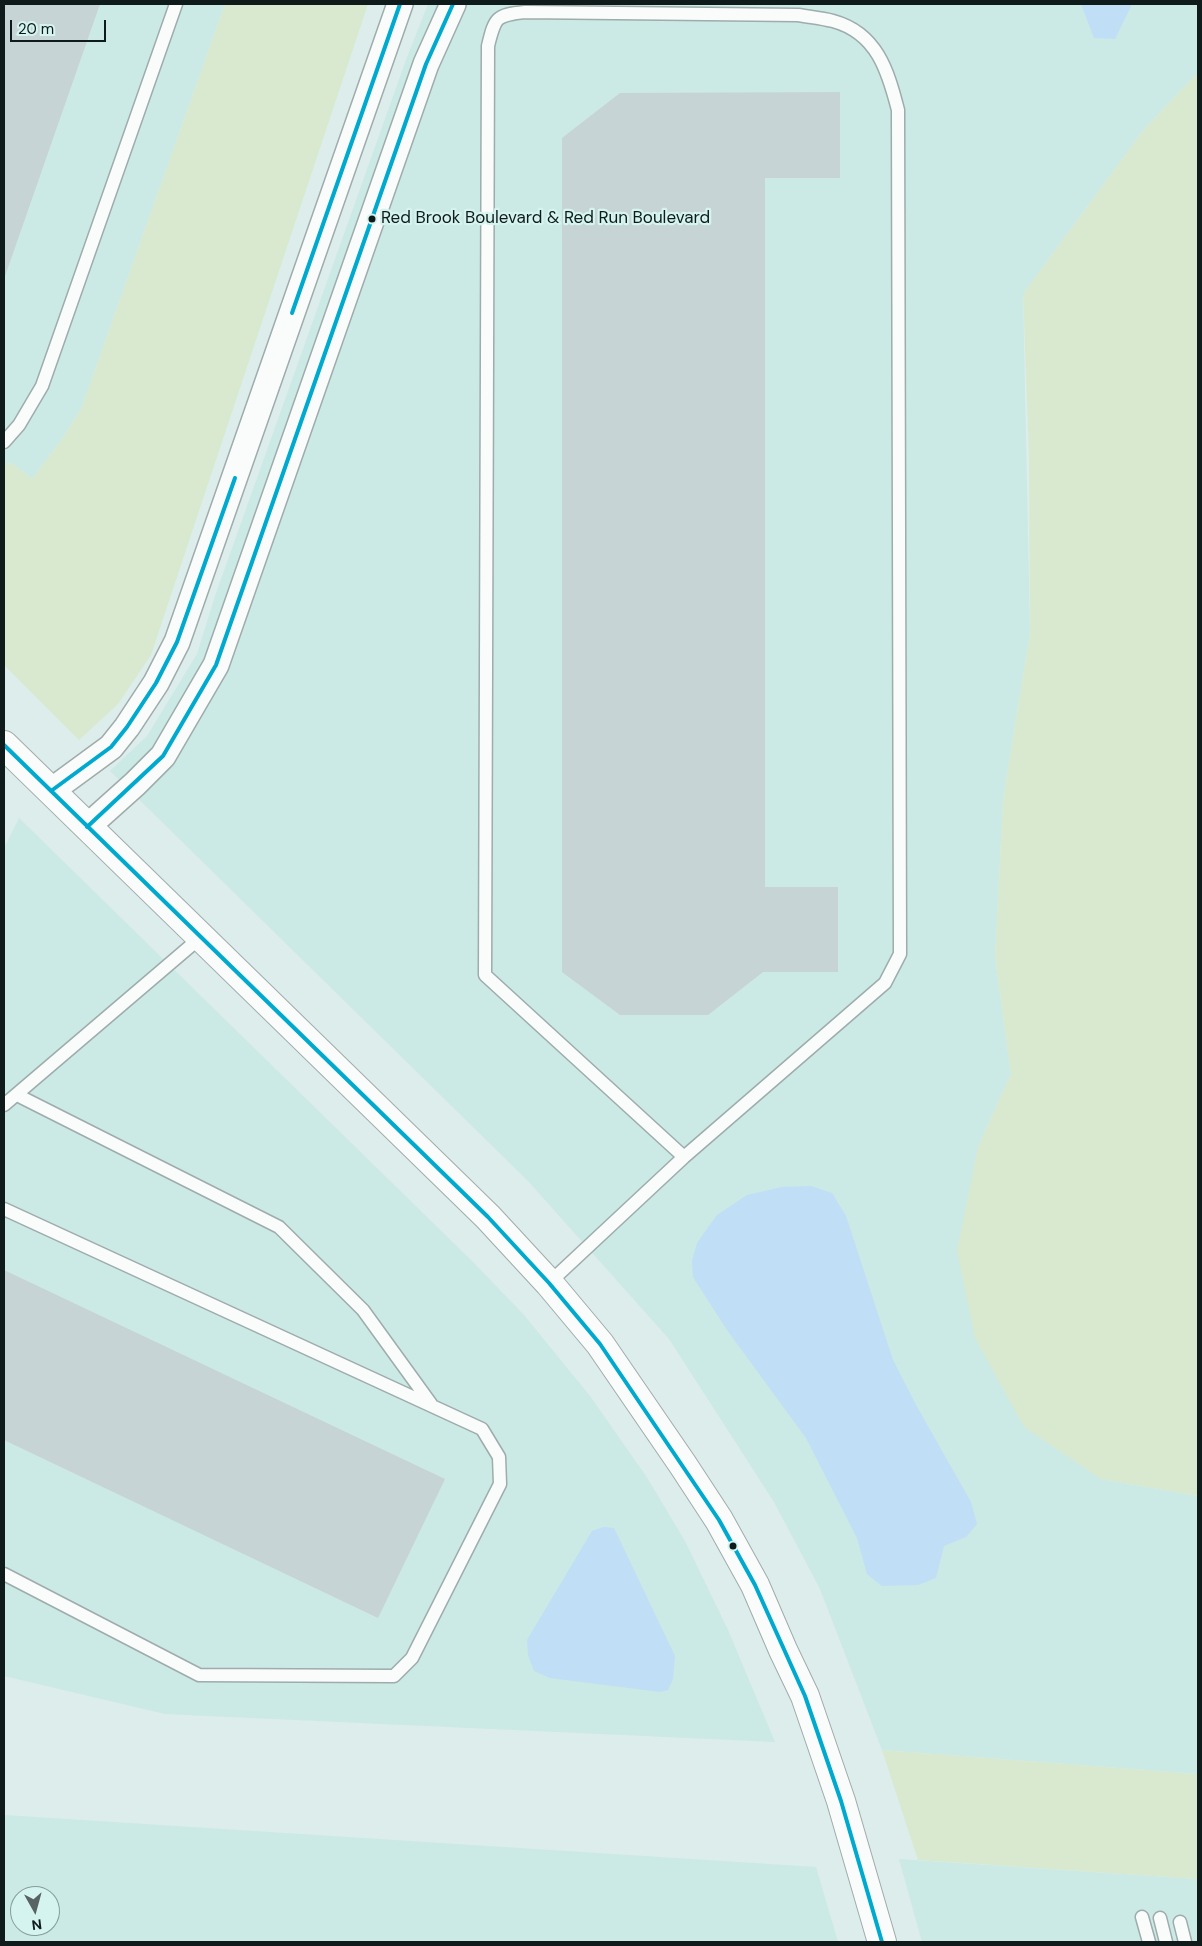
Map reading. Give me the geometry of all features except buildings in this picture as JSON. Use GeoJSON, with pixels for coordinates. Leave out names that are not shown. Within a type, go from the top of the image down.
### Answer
{"type":"FeatureCollection","features":[{"type":"Feature","properties":{"kind":"main road"},"geometry":{"type":"LineString","coordinates":[[7,755],[51,791],[488,1217],[549,1283],[600,1344],[684,1465],[719,1520],[755,1585],[805,1696],[841,1801],[882,1942]]}},
{"type":"Feature","properties":{"kind":"street"},"geometry":{"type":"LineString","coordinates":[[51,791],[111,747],[127,727],[156,683],[178,642],[400,4]]}},
{"type":"Feature","properties":{"kind":"street"},"geometry":{"type":"LineString","coordinates":[[87,827],[163,756],[216,665],[426,64],[453,4]]}},
{"type":"Feature","properties":{"kind":"lane"},"geometry":{"type":"LineString","coordinates":[[4,442],[19,425],[42,386],[176,4]]}},
{"type":"Feature","properties":{"kind":"lane"},"geometry":{"type":"LineString","coordinates":[[549,1283],[684,1157],[886,982],[900,954],[898,110],[890,79],[876,50],[860,32],[834,21],[798,15],[525,12],[504,14],[493,25],[488,46],[485,975],[684,1157]]}},
{"type":"Feature","properties":{"kind":"lane"},"geometry":{"type":"LineString","coordinates":[[4,1105],[201,937]]}},
{"type":"Feature","properties":{"kind":"lane"},"geometry":{"type":"LineString","coordinates":[[17,1095],[279,1227],[363,1310],[433,1406]]}},
{"type":"Feature","properties":{"kind":"lane"},"geometry":{"type":"LineString","coordinates":[[4,1209],[482,1429],[499,1457],[500,1484],[412,1658],[394,1676],[199,1675],[4,1574]]}},
{"type":"Feature","properties":{"kind":"lane"},"geometry":{"type":"LineString","coordinates":[[1142,1917],[1149,1942]]}},
{"type":"Feature","properties":{"kind":"lane"},"geometry":{"type":"LineString","coordinates":[[1160,1918],[1166,1942]]}},
{"type":"Feature","properties":{"kind":"lane"},"geometry":{"type":"LineString","coordinates":[[1180,1922],[1186,1942]]}},
{"type":"Feature","properties":{"kind":"shaded area"},"geometry":{"type":"Polygon","coordinates":[[[4,4],[225,4],[81,409],[60,442],[32,479],[10,462],[4,467],[4,4]]]}},
{"type":"Feature","properties":{"kind":"shaded area"},"geometry":{"type":"Polygon","coordinates":[[[428,4],[1198,4],[1198,72],[1142,132],[1023,294],[1030,633],[1003,800],[995,957],[1011,1074],[978,1147],[1101,1479],[1198,1496],[1198,1774],[882,1750],[820,1589],[774,1502],[669,1339],[528,1181],[110,771],[147,736],[197,654],[215,596],[406,60],[428,4]]]}},
{"type":"Feature","properties":{"kind":"shaded area"},"geometry":{"type":"Polygon","coordinates":[[[1081,4],[1132,4],[1115,39],[1094,38],[1081,4]]]}},
{"type":"Feature","properties":{"kind":"shaded area"},"geometry":{"type":"Polygon","coordinates":[[[19,818],[472,1261],[524,1315],[590,1396],[648,1479],[686,1543],[728,1630],[775,1742],[165,1714],[4,1676],[4,848],[19,818]]]}},
{"type":"Feature","properties":{"kind":"shaded area"},"geometry":{"type":"Polygon","coordinates":[[[811,1186],[832,1193],[846,1216],[893,1360],[916,1405],[971,1502],[977,1524],[966,1537],[944,1546],[936,1578],[918,1585],[882,1586],[867,1574],[857,1538],[806,1438],[727,1330],[693,1277],[692,1261],[697,1243],[717,1215],[747,1195],[782,1187],[811,1186]]]}},
{"type":"Feature","properties":{"kind":"shaded area"},"geometry":{"type":"Polygon","coordinates":[[[603,1527],[614,1528],[675,1656],[673,1679],[668,1690],[660,1692],[550,1678],[534,1671],[528,1655],[527,1640],[592,1531],[603,1527]]]}},
{"type":"Feature","properties":{"kind":"shaded area"},"geometry":{"type":"Polygon","coordinates":[[[4,1815],[816,1867],[838,1942],[4,1942],[4,1815]]]}},
{"type":"Feature","properties":{"kind":"shaded area"},"geometry":{"type":"Polygon","coordinates":[[[899,1859],[1198,1879],[1198,1942],[922,1942],[899,1859]]]}},
{"type":"Feature","properties":{"kind":"green space"},"geometry":{"type":"Polygon","coordinates":[[[225,4],[368,4],[151,655],[118,704],[79,740],[4,665],[4,467],[10,462],[32,479],[60,442],[81,409],[225,4]]]}},
{"type":"Feature","properties":{"kind":"green space"},"geometry":{"type":"Polygon","coordinates":[[[1198,72],[1198,1496],[1101,1479],[1024,1427],[975,1338],[957,1251],[978,1147],[1011,1074],[995,957],[1003,800],[1030,633],[1029,455],[1023,294],[1142,132],[1198,72]]]}},
{"type":"Feature","properties":{"kind":"green space"},"geometry":{"type":"Polygon","coordinates":[[[882,1750],[1198,1774],[1198,1879],[918,1860],[882,1750]]]}},
{"type":"Feature","properties":{"kind":"transit line"},"geometry":{"type":"LineString","coordinates":[[292,313],[400,4]]}},
{"type":"Feature","properties":{"kind":"transit line"},"geometry":{"type":"LineString","coordinates":[[87,827],[163,756],[216,665],[426,64],[453,4]]}},
{"type":"Feature","properties":{"kind":"transit line"},"geometry":{"type":"LineString","coordinates":[[51,791],[111,747],[127,727],[156,683],[177,642],[235,478]]}},
{"type":"Feature","properties":{"kind":"transit line"},"geometry":{"type":"LineString","coordinates":[[4,745],[488,1217],[549,1283],[600,1344],[719,1520],[755,1585],[805,1696],[841,1801],[882,1942]]}},
{"type":"Feature","properties":{"kind":"place","name":"Red Brook Boulevard & Red Run Boulevard"},"geometry":{"type":"Point","coordinates":[372,219]}}]}
